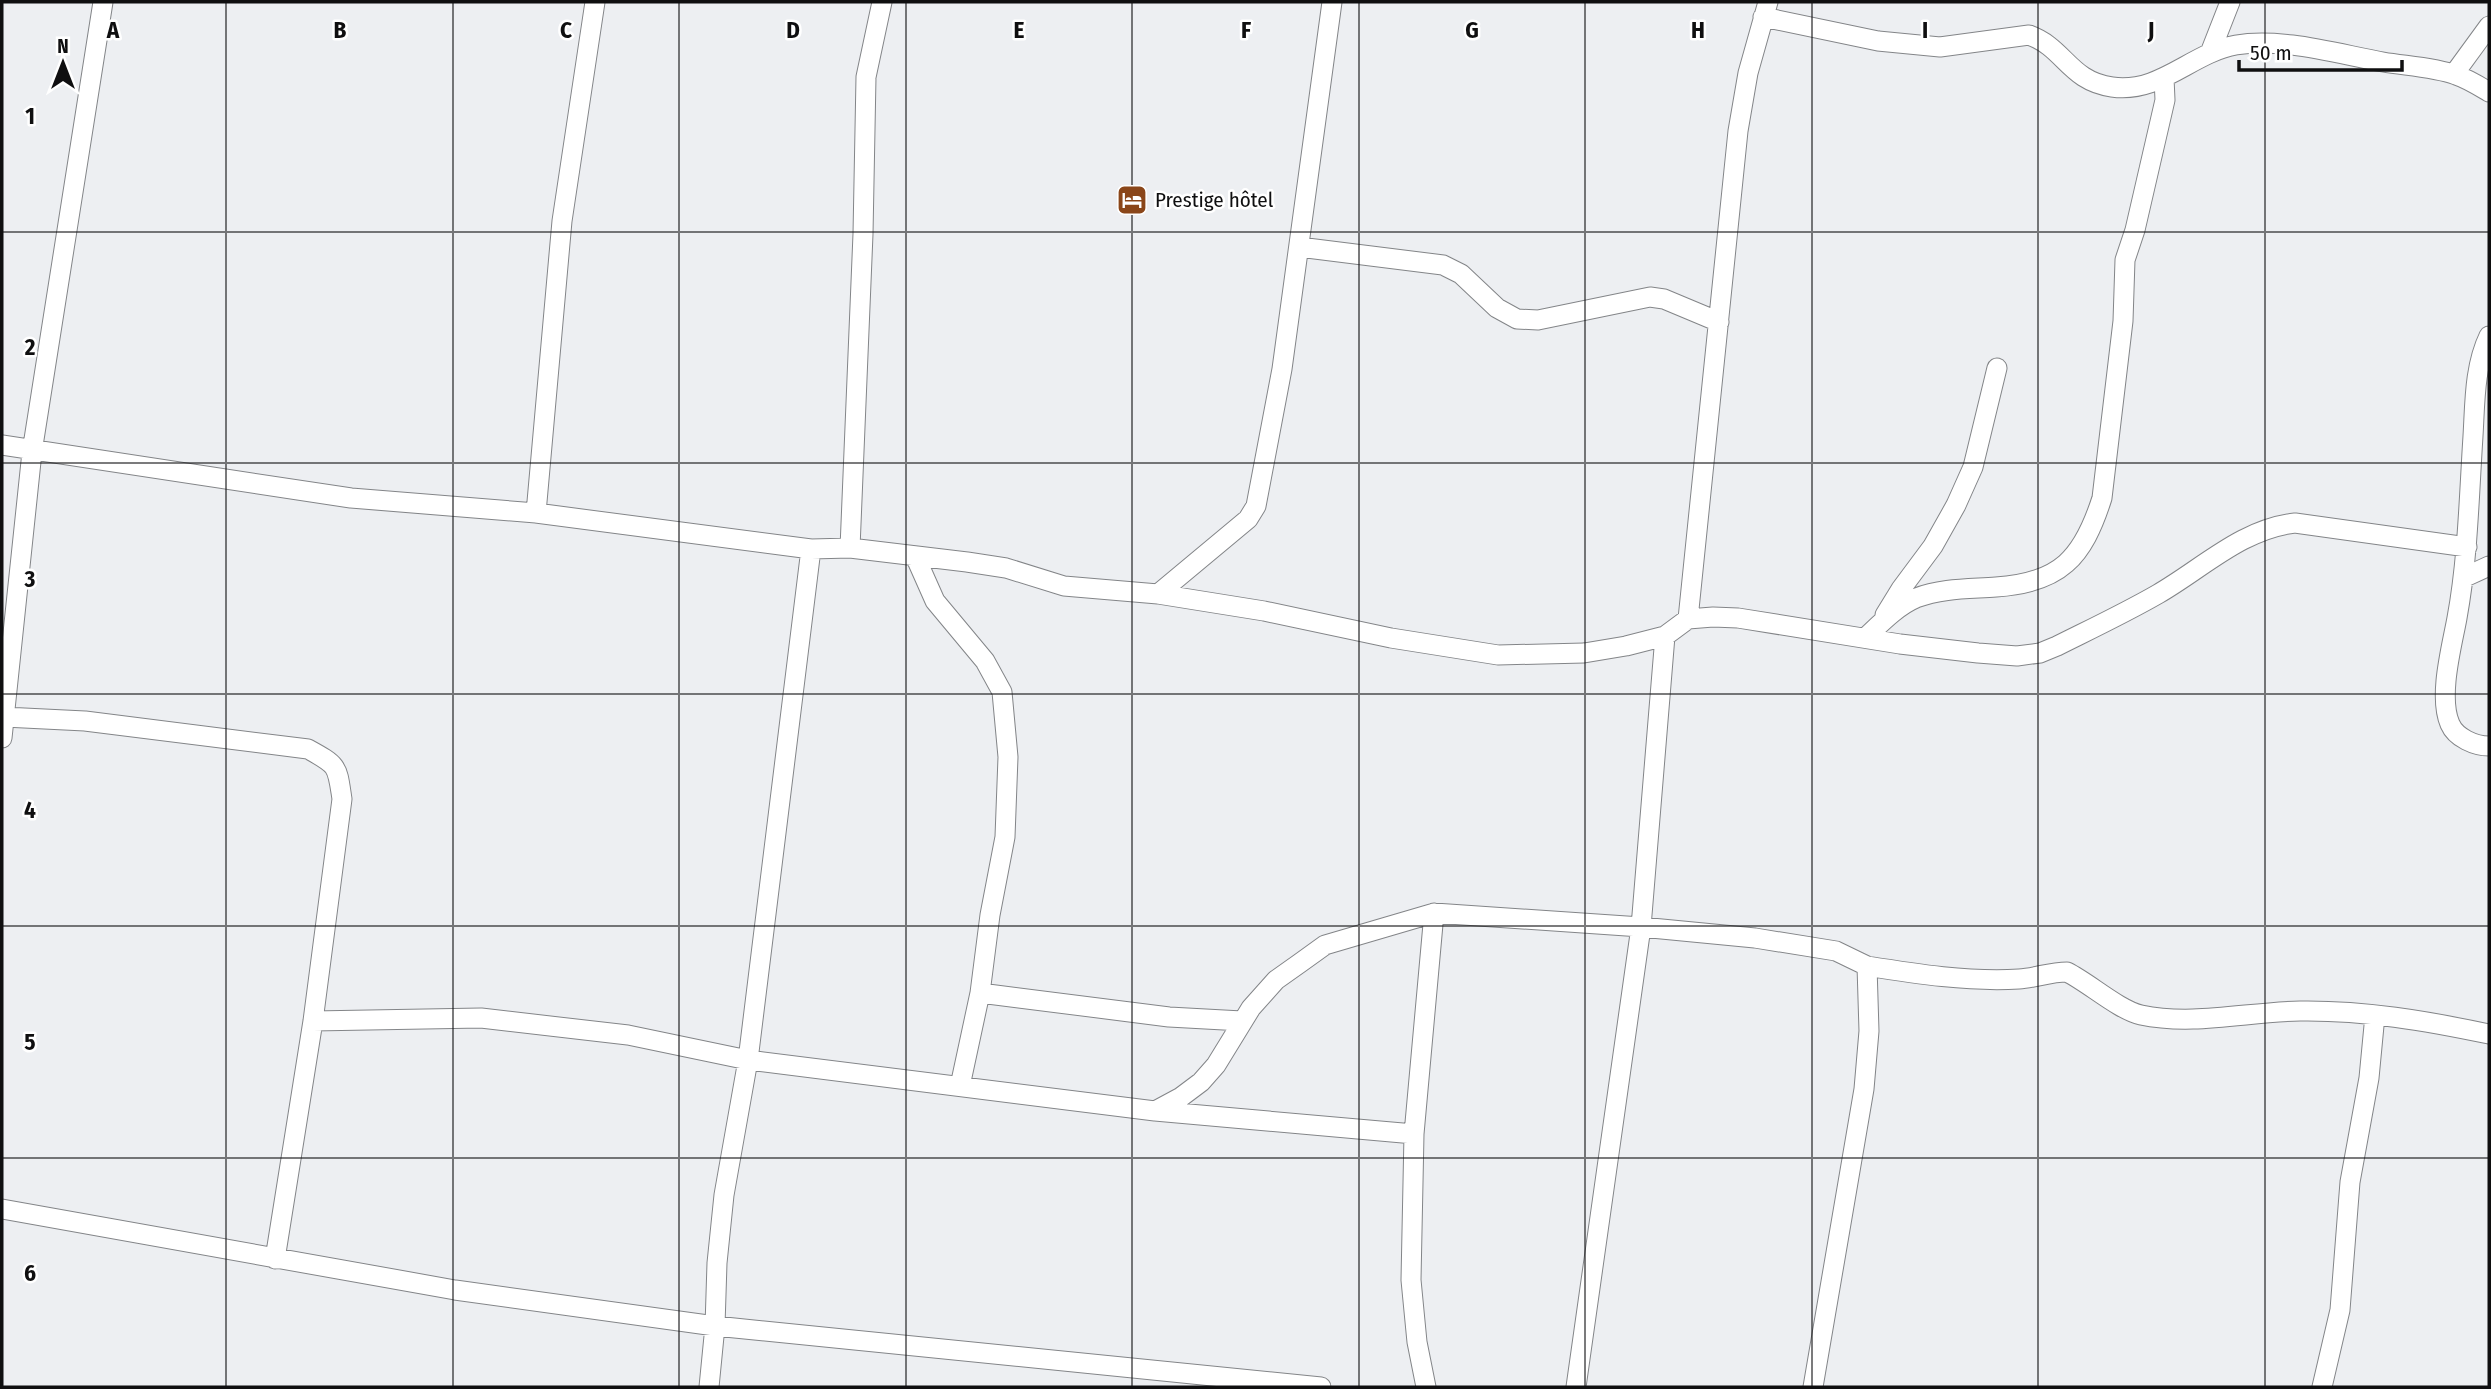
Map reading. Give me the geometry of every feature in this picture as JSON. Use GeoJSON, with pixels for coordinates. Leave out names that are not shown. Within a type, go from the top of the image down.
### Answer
{"type":"FeatureCollection","features":[{"type":"Feature","properties":{"kind":"street"},"geometry":{"type":"LineString","coordinates":[[2,738],[4,697],[32,452],[103,2]]}},
{"type":"Feature","properties":{"kind":"street"},"geometry":{"type":"LineString","coordinates":[[536,513],[562,221],[594,2]]}},
{"type":"Feature","properties":{"kind":"street"},"geometry":{"type":"LineString","coordinates":[[850,548],[863,234],[866,77],[883,2]]}},
{"type":"Feature","properties":{"kind":"street"},"geometry":{"type":"LineString","coordinates":[[1158,594],[1248,519],[1256,506],[1282,369],[1332,2]]}},
{"type":"Feature","properties":{"kind":"street"},"geometry":{"type":"LineString","coordinates":[[2210,53],[2230,2]]}},
{"type":"Feature","properties":{"kind":"street"},"geometry":{"type":"LineString","coordinates":[[1688,619],[1738,131],[1748,73],[1765,9],[1878,41],[1940,47],[2029,35],[2041,39],[2055,50],[2072,70],[2087,80],[2111,87],[2132,88],[2154,83],[2210,53],[2235,45],[2260,44],[2301,47],[2454,74],[2489,92]]}},
{"type":"Feature","properties":{"kind":"street"},"geometry":{"type":"LineString","coordinates":[[2454,74],[2489,26]]}},
{"type":"Feature","properties":{"kind":"street"},"geometry":{"type":"LineString","coordinates":[[1882,620],[1915,599],[1967,587],[2026,584],[2051,576],[2065,566],[2093,525],[2102,498],[2119,360],[2125,260],[2135,230],[2165,100],[2164,78]]}},
{"type":"Feature","properties":{"kind":"street"},"geometry":{"type":"LineString","coordinates":[[1299,247],[1443,265],[1461,274],[1497,308],[1517,319],[1538,320],[1650,296],[1664,299],[1719,322]]}},
{"type":"Feature","properties":{"kind":"street"},"geometry":{"type":"LineString","coordinates":[[2489,337],[2479,371],[2465,577],[2447,673],[2446,705],[2450,724],[2463,738],[2480,746],[2489,746]]}},
{"type":"Feature","properties":{"kind":"street"},"geometry":{"type":"LineString","coordinates":[[1865,638],[1882,620],[1900,589],[1933,546],[1956,505],[1973,467],[1997,368]]}},
{"type":"Feature","properties":{"kind":"street"},"geometry":{"type":"LineString","coordinates":[[2,445],[32,452],[208,475],[351,498],[536,513],[811,550],[850,548],[915,556],[1006,569],[1064,586],[1158,594],[1264,611],[1391,638],[1499,655],[1584,653],[1665,636],[1688,619],[1738,618],[1900,644],[2017,656],[2040,653],[2158,594],[2255,532],[2275,525],[2295,523],[2467,547]]}},
{"type":"Feature","properties":{"kind":"street"},"geometry":{"type":"LineString","coordinates":[[709,1387],[724,1195],[748,1060],[811,550]]}},
{"type":"Feature","properties":{"kind":"street"},"geometry":{"type":"LineString","coordinates":[[915,556],[935,601],[985,661],[1002,692],[1008,757],[1005,837],[990,915],[980,993],[960,1086]]}},
{"type":"Feature","properties":{"kind":"street"},"geometry":{"type":"LineString","coordinates":[[2465,577],[2489,566]]}},
{"type":"Feature","properties":{"kind":"street"},"geometry":{"type":"LineString","coordinates":[[1576,1387],[1640,927],[1665,636]]}},
{"type":"Feature","properties":{"kind":"street"},"geometry":{"type":"LineString","coordinates":[[4,717],[85,721],[308,749],[325,758],[338,770],[342,799],[313,1021],[275,1259]]}},
{"type":"Feature","properties":{"kind":"street"},"geometry":{"type":"LineString","coordinates":[[1426,1387],[1417,1342],[1411,1280],[1414,1134],[1434,913]]}},
{"type":"Feature","properties":{"kind":"street"},"geometry":{"type":"LineString","coordinates":[[1155,1111],[1201,1082],[1216,1065],[1242,1021],[1276,980],[1325,945],[1434,913],[1755,938],[1816,946],[1836,951],[1867,966],[1936,977],[2021,979],[2067,972],[2138,1014],[2175,1019],[2336,1011],[2440,1024],[2489,1034]]}},
{"type":"Feature","properties":{"kind":"street"},"geometry":{"type":"LineString","coordinates":[[1812,1387],[1864,1089],[1869,1031],[1867,966]]}},
{"type":"Feature","properties":{"kind":"street"},"geometry":{"type":"LineString","coordinates":[[980,993],[1169,1017],[1242,1021]]}},
{"type":"Feature","properties":{"kind":"street"},"geometry":{"type":"LineString","coordinates":[[2322,1387],[2340,1310],[2350,1182],[2368,1078],[2375,1015]]}},
{"type":"Feature","properties":{"kind":"street"},"geometry":{"type":"LineString","coordinates":[[313,1021],[481,1018],[628,1035],[748,1060],[1155,1111],[1414,1134]]}},
{"type":"Feature","properties":{"kind":"street"},"geometry":{"type":"LineString","coordinates":[[2,1209],[455,1290],[715,1326],[1321,1387]]}},
{"type":"Feature","properties":{"kind":"place","name":"Prestige hôtel"},"geometry":{"type":"Point","coordinates":[1132,200]}}]}
